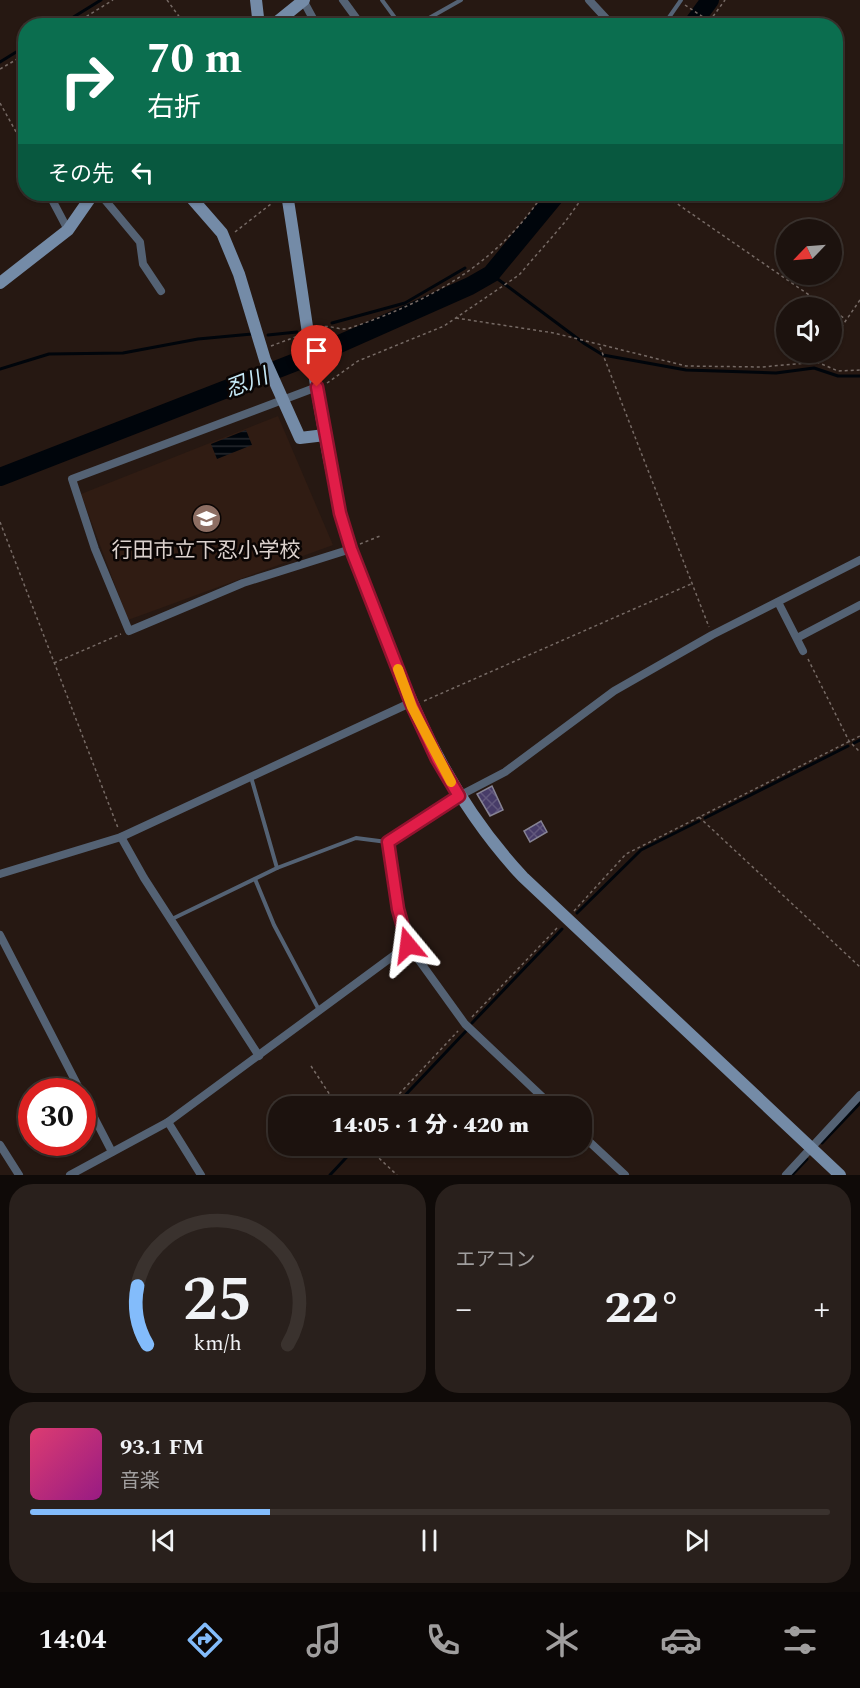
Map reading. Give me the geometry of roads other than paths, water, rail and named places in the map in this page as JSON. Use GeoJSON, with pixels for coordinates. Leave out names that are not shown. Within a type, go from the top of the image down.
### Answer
{"type":"FeatureCollection","features":[{"type":"Feature","properties":{"kind":"street"},"geometry":{"type":"LineString","coordinates":[[256,0],[258,18]]}},
{"type":"Feature","properties":{"kind":"street"},"geometry":{"type":"LineString","coordinates":[[282,18],[303,0],[313,18]]}},
{"type":"Feature","properties":{"kind":"street"},"geometry":{"type":"LineString","coordinates":[[344,0],[356,18]]}},
{"type":"Feature","properties":{"kind":"street"},"geometry":{"type":"LineString","coordinates":[[589,0],[606,18]]}},
{"type":"Feature","properties":{"kind":"street"},"geometry":{"type":"LineString","coordinates":[[53,201],[68,230]]}},
{"type":"Feature","properties":{"kind":"street"},"geometry":{"type":"LineString","coordinates":[[0,283],[68,230],[88,201]]}},
{"type":"Feature","properties":{"kind":"street"},"geometry":{"type":"LineString","coordinates":[[106,201],[140,242],[143,264],[161,291]]}},
{"type":"Feature","properties":{"kind":"street"},"geometry":{"type":"LineString","coordinates":[[194,201],[225,240],[239,274],[265,360],[300,438],[325,435]]}},
{"type":"Feature","properties":{"kind":"street"},"geometry":{"type":"LineString","coordinates":[[288,201],[317,387],[340,513],[355,547],[411,705],[437,759],[459,796],[504,856],[840,1175]]}},
{"type":"Feature","properties":{"kind":"street"},"geometry":{"type":"LineString","coordinates":[[317,387],[282,397],[72,479],[95,549],[129,631],[243,583],[355,547]]}},
{"type":"Feature","properties":{"kind":"street"},"geometry":{"type":"LineString","coordinates":[[541,1096],[465,1024],[408,945],[398,909],[388,842],[459,796],[505,772],[614,691],[712,635],[860,560]]}},
{"type":"Feature","properties":{"kind":"street"},"geometry":{"type":"LineString","coordinates":[[778,602],[803,651]]}},
{"type":"Feature","properties":{"kind":"street"},"geometry":{"type":"LineString","coordinates":[[797,638],[860,605]]}},
{"type":"Feature","properties":{"kind":"street"},"geometry":{"type":"LineString","coordinates":[[0,874],[121,837],[411,705]]}},
{"type":"Feature","properties":{"kind":"street"},"geometry":{"type":"LineString","coordinates":[[121,837],[259,1056]]}},
{"type":"Feature","properties":{"kind":"street"},"geometry":{"type":"LineString","coordinates":[[0,935],[74,1078]]}},
{"type":"Feature","properties":{"kind":"street"},"geometry":{"type":"LineString","coordinates":[[70,1175],[168,1122],[408,945]]}},
{"type":"Feature","properties":{"kind":"street"},"geometry":{"type":"LineString","coordinates":[[786,1175],[860,1095]]}},
{"type":"Feature","properties":{"kind":"street"},"geometry":{"type":"LineString","coordinates":[[96,1121],[112,1152]]}},
{"type":"Feature","properties":{"kind":"street"},"geometry":{"type":"LineString","coordinates":[[168,1122],[201,1175]]}},
{"type":"Feature","properties":{"kind":"street"},"geometry":{"type":"LineString","coordinates":[[592,1144],[625,1175]]}},
{"type":"Feature","properties":{"kind":"street"},"geometry":{"type":"LineString","coordinates":[[0,1145],[19,1175]]}},
{"type":"Feature","properties":{"kind":"lane"},"geometry":{"type":"LineString","coordinates":[[382,0],[395,18]]}},
{"type":"Feature","properties":{"kind":"lane"},"geometry":{"type":"LineString","coordinates":[[429,18],[461,0]]}},
{"type":"Feature","properties":{"kind":"lane"},"geometry":{"type":"LineString","coordinates":[[669,18],[681,1]]}},
{"type":"Feature","properties":{"kind":"lane"},"geometry":{"type":"LineString","coordinates":[[251,777],[277,868]]}},
{"type":"Feature","properties":{"kind":"lane"},"geometry":{"type":"LineString","coordinates":[[172,919],[277,868],[356,838],[388,842]]}},
{"type":"Feature","properties":{"kind":"lane"},"geometry":{"type":"LineString","coordinates":[[255,879],[274,925],[319,1010]]}},
{"type":"Feature","properties":{"kind":"waterway"},"geometry":{"type":"LineString","coordinates":[[72,18],[101,0]]}},
{"type":"Feature","properties":{"kind":"waterway","name":"忍川"},"geometry":{"type":"LineString","coordinates":[[697,18],[710,0]]}},
{"type":"Feature","properties":{"kind":"waterway"},"geometry":{"type":"LineString","coordinates":[[0,62],[18,51]]}},
{"type":"Feature","properties":{"kind":"waterway","name":"忍川"},"geometry":{"type":"LineString","coordinates":[[0,477],[319,353],[470,286],[491,274],[551,201]]}},
{"type":"Feature","properties":{"kind":"waterway"},"geometry":{"type":"LineString","coordinates":[[332,323],[405,303],[465,268]]}},
{"type":"Feature","properties":{"kind":"waterway"},"geometry":{"type":"LineString","coordinates":[[491,274],[603,355],[686,370],[776,373],[814,368],[838,376],[860,376]]}},
{"type":"Feature","properties":{"kind":"waterway"},"geometry":{"type":"LineString","coordinates":[[268,335],[297,332]]}},
{"type":"Feature","properties":{"kind":"waterway"},"geometry":{"type":"LineString","coordinates":[[0,369],[49,354],[123,353],[198,339],[252,334]]}},
{"type":"Feature","properties":{"kind":"waterway"},"geometry":{"type":"LineString","coordinates":[[854,743],[860,740]]}},
{"type":"Feature","properties":{"kind":"waterway"},"geometry":{"type":"LineString","coordinates":[[705,818],[848,746]]}},
{"type":"Feature","properties":{"kind":"waterway"},"geometry":{"type":"LineString","coordinates":[[577,913],[641,850],[699,821]]}},
{"type":"Feature","properties":{"kind":"waterway"},"geometry":{"type":"LineString","coordinates":[[472,1023],[562,929]]}},
{"type":"Feature","properties":{"kind":"waterway"},"geometry":{"type":"LineString","coordinates":[[404,1096],[466,1031]]}},
{"type":"Feature","properties":{"kind":"waterway"},"geometry":{"type":"LineString","coordinates":[[822,1143],[860,1103]]}},
{"type":"Feature","properties":{"kind":"waterway"},"geometry":{"type":"LineString","coordinates":[[330,1175],[348,1156]]}},
{"type":"Feature","properties":{"kind":"waterway"},"geometry":{"type":"LineString","coordinates":[[792,1175],[807,1159]]}},
{"type":"Feature","properties":{"kind":"place","name":"行田市立下忍小学校"},"geometry":{"type":"Point","coordinates":[206,519]}}]}
